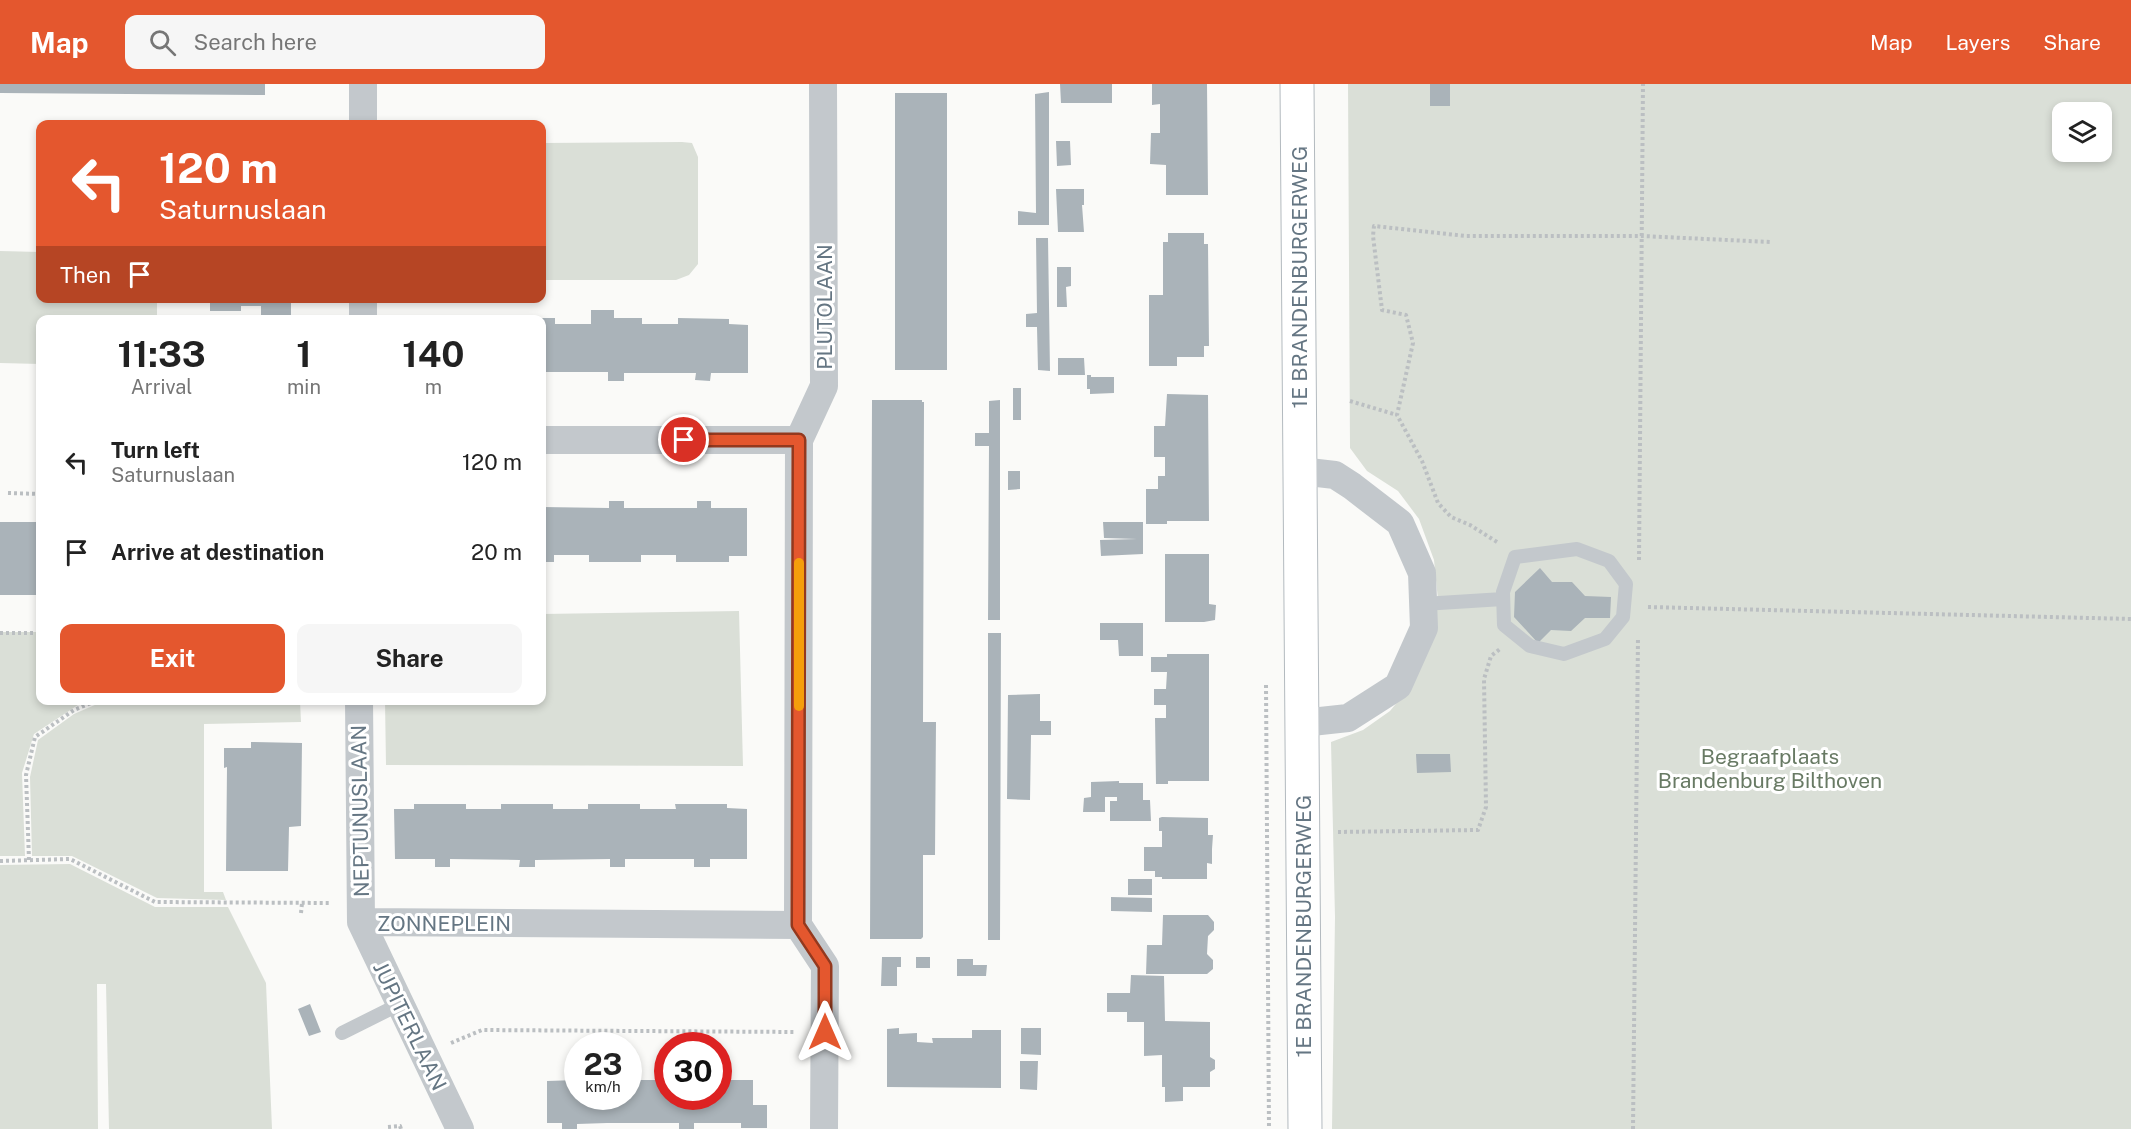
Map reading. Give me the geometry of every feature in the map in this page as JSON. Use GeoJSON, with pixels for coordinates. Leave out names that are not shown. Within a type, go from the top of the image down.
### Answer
{"type":"FeatureCollection","features":[{"type":"Feature","properties":{"kind":"street"},"geometry":{"type":"LineString","coordinates":[[363,84],[363,120]]}},
{"type":"Feature","properties":{"kind":"street","name":"PLUTOLAAN"},"geometry":{"type":"LineString","coordinates":[[798,925],[799,440],[824,386],[823,84]]}},
{"type":"Feature","properties":{"kind":"street","name":"1E BRANDENBURGERWEG"},"geometry":{"type":"LineString","coordinates":[[1297,84],[1305,1129]]}},
{"type":"Feature","properties":{"kind":"street"},"geometry":{"type":"LineString","coordinates":[[546,440],[799,440]]}},
{"type":"Feature","properties":{"kind":"street"},"geometry":{"type":"LineString","coordinates":[[1300,471],[1335,475],[1400,524],[1422,573],[1424,628],[1398,686],[1348,718],[1302,723]]}},
{"type":"Feature","properties":{"kind":"street","name":"NEPTUNUSLAAN"},"geometry":{"type":"LineString","coordinates":[[359,705],[361,922]]}},
{"type":"Feature","properties":{"kind":"street","name":"ZONNEPLEIN"},"geometry":{"type":"LineString","coordinates":[[361,922],[798,925]]}},
{"type":"Feature","properties":{"kind":"street","name":"JUPITERLAAN"},"geometry":{"type":"LineString","coordinates":[[361,922],[460,1129]]}},
{"type":"Feature","properties":{"kind":"street"},"geometry":{"type":"LineString","coordinates":[[798,925],[825,966],[824,1129]]}},
{"type":"Feature","properties":{"kind":"lane"},"geometry":{"type":"LineString","coordinates":[[1577,549],[1609,561],[1626,584],[1623,617],[1605,639],[1564,654],[1530,646],[1504,625],[1503,592],[1515,557],[1577,549]]}},
{"type":"Feature","properties":{"kind":"lane"},"geometry":{"type":"LineString","coordinates":[[1423,604],[1503,599]]}},
{"type":"Feature","properties":{"kind":"lane"},"geometry":{"type":"LineString","coordinates":[[342,1033],[400,1004]]}},
{"type":"Feature","properties":{"kind":"path"},"geometry":{"type":"LineString","coordinates":[[1515,557],[1491,537],[1451,518],[1438,503],[1422,461],[1397,415],[1413,344],[1406,315],[1382,310],[1373,236],[1374,226],[1466,236],[1642,236],[1770,242]]}},
{"type":"Feature","properties":{"kind":"path"},"geometry":{"type":"LineString","coordinates":[[1350,401],[1397,415]]}},
{"type":"Feature","properties":{"kind":"path"},"geometry":{"type":"LineString","coordinates":[[8,493],[36,494]]}},
{"type":"Feature","properties":{"kind":"path"},"geometry":{"type":"LineString","coordinates":[[1624,603],[1639,607],[2131,619]]}},
{"type":"Feature","properties":{"kind":"path"},"geometry":{"type":"LineString","coordinates":[[0,633],[36,633]]}},
{"type":"Feature","properties":{"kind":"path"},"geometry":{"type":"LineString","coordinates":[[1338,832],[1478,830],[1486,807],[1484,679],[1491,656],[1517,635]]}},
{"type":"Feature","properties":{"kind":"path"},"geometry":{"type":"LineString","coordinates":[[29,860],[26,775],[35,737],[74,710],[86,705]]}},
{"type":"Feature","properties":{"kind":"path","name":"ZONNEPLEIN"},"geometry":{"type":"LineString","coordinates":[[0,861],[70,860],[155,902],[345,903],[361,922]]}},
{"type":"Feature","properties":{"kind":"path"},"geometry":{"type":"LineString","coordinates":[[301,913],[302,903]]}},
{"type":"Feature","properties":{"kind":"path"},"geometry":{"type":"LineString","coordinates":[[424,1054],[482,1030],[825,1032]]}},
{"type":"Feature","properties":{"kind":"path"},"geometry":{"type":"LineString","coordinates":[[388,1127],[400,1126],[401,1129]]}},
{"type":"Feature","properties":{"kind":"green space","name":"Begraafplaats Brandenburg Bilthoven"},"geometry":{"type":"Polygon","coordinates":[[[1348,84],[2131,84],[2131,1129],[1332,1129],[1335,917],[1331,742],[1363,730],[1390,711],[1409,688],[1438,600],[1434,560],[1419,519],[1398,491],[1367,471],[1350,448],[1348,84]]]}},
{"type":"Feature","properties":{"kind":"green space"},"geometry":{"type":"Polygon","coordinates":[[[546,143],[692,143],[698,157],[698,264],[689,275],[676,280],[546,280],[546,143]]]}},
{"type":"Feature","properties":{"kind":"green space"},"geometry":{"type":"Polygon","coordinates":[[[0,251],[36,252],[36,303],[157,303],[157,315],[36,315],[36,364],[0,363],[0,251]]]}},
{"type":"Feature","properties":{"kind":"green space"},"geometry":{"type":"Polygon","coordinates":[[[739,611],[743,766],[386,765],[385,705],[546,705],[546,614],[739,611]]]}},
{"type":"Feature","properties":{"kind":"green space"},"geometry":{"type":"Polygon","coordinates":[[[0,632],[36,632],[36,705],[78,705],[34,734],[22,773],[25,856],[0,856],[0,632]]]}},
{"type":"Feature","properties":{"kind":"green space"},"geometry":{"type":"Polygon","coordinates":[[[95,705],[300,705],[301,722],[204,724],[204,892],[223,892],[226,900],[157,898],[72,856],[32,856],[30,777],[38,740],[74,714],[95,705]]]}},
{"type":"Feature","properties":{"kind":"green space"},"geometry":{"type":"Polygon","coordinates":[[[70,864],[155,907],[228,907],[266,983],[272,1129],[109,1129],[106,984],[97,984],[98,1129],[0,1129],[0,865],[70,864]]]}},
{"type":"Feature","properties":{"kind":"building"},"geometry":{"type":"Polygon","coordinates":[[[0,84],[265,84],[265,95],[0,93],[0,84]]]}},
{"type":"Feature","properties":{"kind":"building"},"geometry":{"type":"Polygon","coordinates":[[[1060,84],[1112,84],[1112,103],[1061,103],[1060,84]]]}},
{"type":"Feature","properties":{"kind":"building"},"geometry":{"type":"Polygon","coordinates":[[[1152,84],[1207,84],[1208,195],[1166,195],[1166,165],[1150,164],[1151,133],[1160,133],[1160,104],[1152,105],[1152,84]]]}},
{"type":"Feature","properties":{"kind":"building"},"geometry":{"type":"Polygon","coordinates":[[[1430,84],[1450,84],[1450,106],[1430,106],[1430,84]]]}},
{"type":"Feature","properties":{"kind":"building"},"geometry":{"type":"Polygon","coordinates":[[[1049,92],[1049,225],[1018,225],[1018,211],[1036,213],[1035,94],[1049,92]]]}},
{"type":"Feature","properties":{"kind":"building"},"geometry":{"type":"Polygon","coordinates":[[[895,93],[947,93],[947,370],[895,370],[895,93]]]}},
{"type":"Feature","properties":{"kind":"building"},"geometry":{"type":"Polygon","coordinates":[[[1056,141],[1070,141],[1071,165],[1057,166],[1056,141]]]}},
{"type":"Feature","properties":{"kind":"building"},"geometry":{"type":"Polygon","coordinates":[[[1056,189],[1084,189],[1084,205],[1082,205],[1084,232],[1058,232],[1056,189]]]}},
{"type":"Feature","properties":{"kind":"building"},"geometry":{"type":"Polygon","coordinates":[[[1168,233],[1204,233],[1204,244],[1208,244],[1209,346],[1204,346],[1204,357],[1177,357],[1177,366],[1149,366],[1149,295],[1163,295],[1163,242],[1168,242],[1168,233]]]}},
{"type":"Feature","properties":{"kind":"building"},"geometry":{"type":"Polygon","coordinates":[[[1036,238],[1048,238],[1050,371],[1038,370],[1037,327],[1026,327],[1026,314],[1037,313],[1036,238]]]}},
{"type":"Feature","properties":{"kind":"building"},"geometry":{"type":"Polygon","coordinates":[[[1057,267],[1071,267],[1071,286],[1066,287],[1067,307],[1057,307],[1057,267]]]}},
{"type":"Feature","properties":{"kind":"building"},"geometry":{"type":"Polygon","coordinates":[[[210,303],[291,303],[291,315],[261,315],[261,306],[241,306],[241,311],[210,311],[210,303]]]}},
{"type":"Feature","properties":{"kind":"building"},"geometry":{"type":"Polygon","coordinates":[[[591,310],[614,310],[614,318],[642,318],[642,324],[678,324],[678,318],[729,319],[729,324],[748,325],[748,373],[711,373],[710,381],[695,380],[696,373],[624,373],[624,381],[608,381],[608,372],[546,372],[546,318],[555,318],[555,324],[591,324],[591,310]]]}},
{"type":"Feature","properties":{"kind":"building"},"geometry":{"type":"Polygon","coordinates":[[[1058,358],[1084,358],[1085,375],[1058,375],[1058,358]]]}},
{"type":"Feature","properties":{"kind":"building"},"geometry":{"type":"Polygon","coordinates":[[[1087,375],[1114,377],[1114,393],[1090,394],[1090,389],[1087,389],[1087,375]]]}},
{"type":"Feature","properties":{"kind":"building"},"geometry":{"type":"Polygon","coordinates":[[[1013,388],[1021,388],[1021,420],[1013,420],[1013,388]]]}},
{"type":"Feature","properties":{"kind":"building"},"geometry":{"type":"Polygon","coordinates":[[[1167,394],[1208,395],[1209,521],[1167,521],[1167,524],[1146,524],[1146,489],[1158,489],[1158,476],[1165,476],[1165,457],[1154,457],[1154,426],[1165,426],[1167,394]]]}},
{"type":"Feature","properties":{"kind":"building"},"geometry":{"type":"Polygon","coordinates":[[[872,400],[922,400],[924,402],[923,722],[936,722],[935,855],[923,855],[923,937],[921,939],[870,939],[872,400]]]}},
{"type":"Feature","properties":{"kind":"building"},"geometry":{"type":"Polygon","coordinates":[[[1000,400],[1000,620],[988,620],[989,446],[975,446],[975,433],[989,433],[989,401],[1000,400]]]}},
{"type":"Feature","properties":{"kind":"building"},"geometry":{"type":"Polygon","coordinates":[[[1008,471],[1020,471],[1020,489],[1008,490],[1008,471]]]}},
{"type":"Feature","properties":{"kind":"building"},"geometry":{"type":"Polygon","coordinates":[[[609,501],[624,501],[624,508],[697,508],[697,501],[711,501],[711,508],[747,508],[747,556],[729,556],[729,562],[676,562],[676,555],[641,555],[641,562],[589,562],[589,555],[554,555],[554,562],[546,562],[546,507],[609,508],[609,501]]]}},
{"type":"Feature","properties":{"kind":"building"},"geometry":{"type":"Polygon","coordinates":[[[0,522],[36,522],[36,595],[0,595],[0,522]]]}},
{"type":"Feature","properties":{"kind":"building"},"geometry":{"type":"Polygon","coordinates":[[[1103,522],[1143,522],[1143,554],[1101,556],[1100,540],[1137,539],[1104,538],[1103,522]]]}},
{"type":"Feature","properties":{"kind":"building"},"geometry":{"type":"Polygon","coordinates":[[[1165,554],[1209,554],[1209,604],[1216,605],[1215,620],[1165,622],[1165,554]]]}},
{"type":"Feature","properties":{"kind":"building"},"geometry":{"type":"Polygon","coordinates":[[[1540,568],[1552,582],[1572,582],[1585,596],[1611,597],[1610,618],[1585,618],[1571,631],[1551,630],[1538,643],[1514,617],[1515,592],[1540,568]]]}},
{"type":"Feature","properties":{"kind":"building"},"geometry":{"type":"Polygon","coordinates":[[[1100,623],[1143,623],[1143,656],[1119,656],[1118,640],[1100,640],[1100,623]]]}},
{"type":"Feature","properties":{"kind":"building"},"geometry":{"type":"Polygon","coordinates":[[[988,633],[1001,633],[1000,940],[988,940],[988,633]]]}},
{"type":"Feature","properties":{"kind":"building"},"geometry":{"type":"Polygon","coordinates":[[[1167,654],[1209,654],[1209,781],[1168,781],[1168,784],[1156,784],[1155,718],[1166,718],[1166,705],[1154,705],[1154,689],[1166,689],[1167,672],[1151,672],[1151,657],[1167,657],[1167,654]]]}},
{"type":"Feature","properties":{"kind":"building"},"geometry":{"type":"Polygon","coordinates":[[[1040,694],[1040,721],[1051,721],[1051,735],[1031,735],[1030,800],[1007,799],[1008,695],[1040,694]]]}},
{"type":"Feature","properties":{"kind":"building"},"geometry":{"type":"Polygon","coordinates":[[[251,742],[302,743],[301,826],[289,827],[288,871],[226,871],[227,767],[224,768],[224,748],[251,748],[251,742]]]}},
{"type":"Feature","properties":{"kind":"building"},"geometry":{"type":"Polygon","coordinates":[[[1416,754],[1450,754],[1451,772],[1417,773],[1416,754]]]}},
{"type":"Feature","properties":{"kind":"building"},"geometry":{"type":"Polygon","coordinates":[[[1119,781],[1119,783],[1143,783],[1143,800],[1150,800],[1151,821],[1110,821],[1110,801],[1117,801],[1117,797],[1105,797],[1105,812],[1083,812],[1084,798],[1091,797],[1091,782],[1119,781]]]}},
{"type":"Feature","properties":{"kind":"building"},"geometry":{"type":"Polygon","coordinates":[[[414,804],[466,804],[466,809],[501,809],[501,804],[553,804],[553,809],[588,809],[588,804],[640,804],[640,809],[676,809],[675,804],[727,804],[727,808],[747,809],[747,859],[710,859],[710,867],[694,867],[694,859],[625,859],[625,867],[610,867],[610,859],[535,860],[535,867],[519,867],[520,860],[450,859],[450,867],[435,867],[435,859],[395,859],[394,809],[414,809],[414,804]]]}},
{"type":"Feature","properties":{"kind":"building"},"geometry":{"type":"Polygon","coordinates":[[[1159,818],[1208,818],[1208,835],[1213,835],[1212,864],[1207,863],[1207,879],[1162,879],[1162,877],[1155,877],[1155,871],[1144,871],[1144,847],[1162,847],[1159,818]]]}},
{"type":"Feature","properties":{"kind":"building"},"geometry":{"type":"Polygon","coordinates":[[[1128,879],[1152,879],[1152,895],[1128,895],[1128,879]]]}},
{"type":"Feature","properties":{"kind":"building"},"geometry":{"type":"Polygon","coordinates":[[[1111,897],[1152,898],[1152,912],[1111,911],[1111,897]]]}},
{"type":"Feature","properties":{"kind":"building"},"geometry":{"type":"Polygon","coordinates":[[[1163,915],[1208,915],[1214,922],[1214,930],[1208,936],[1207,954],[1213,960],[1213,969],[1207,974],[1146,974],[1147,945],[1162,945],[1163,915]]]}},
{"type":"Feature","properties":{"kind":"building"},"geometry":{"type":"Polygon","coordinates":[[[882,957],[901,957],[901,967],[897,967],[897,986],[881,986],[882,957]]]}},
{"type":"Feature","properties":{"kind":"building"},"geometry":{"type":"Polygon","coordinates":[[[916,957],[930,957],[930,968],[916,968],[916,957]]]}},
{"type":"Feature","properties":{"kind":"building"},"geometry":{"type":"Polygon","coordinates":[[[957,959],[973,959],[973,965],[987,965],[986,976],[957,976],[957,959]]]}},
{"type":"Feature","properties":{"kind":"building"},"geometry":{"type":"Polygon","coordinates":[[[1131,975],[1164,976],[1165,1021],[1210,1022],[1210,1057],[1215,1060],[1215,1069],[1210,1072],[1210,1087],[1183,1087],[1183,1101],[1165,1102],[1165,1087],[1162,1087],[1162,1055],[1144,1056],[1144,1022],[1127,1022],[1127,1012],[1107,1012],[1107,993],[1130,993],[1131,975]]]}},
{"type":"Feature","properties":{"kind":"building"},"geometry":{"type":"Polygon","coordinates":[[[310,1004],[321,1032],[309,1036],[298,1009],[310,1004]]]}},
{"type":"Feature","properties":{"kind":"building"},"geometry":{"type":"Polygon","coordinates":[[[899,1028],[899,1034],[917,1033],[917,1042],[933,1043],[932,1038],[972,1038],[972,1030],[1001,1030],[1001,1088],[887,1087],[887,1029],[899,1028]]]}},
{"type":"Feature","properties":{"kind":"building"},"geometry":{"type":"Polygon","coordinates":[[[1021,1028],[1041,1028],[1041,1055],[1021,1054],[1021,1028]]]}},
{"type":"Feature","properties":{"kind":"building"},"geometry":{"type":"Polygon","coordinates":[[[1020,1061],[1038,1061],[1037,1090],[1020,1089],[1020,1061]]]}},
{"type":"Feature","properties":{"kind":"building"},"geometry":{"type":"Polygon","coordinates":[[[564,1080],[564,1110],[642,1110],[642,1080],[654,1080],[654,1110],[732,1110],[732,1080],[753,1080],[753,1105],[767,1105],[767,1128],[741,1128],[741,1123],[694,1123],[694,1129],[679,1129],[679,1123],[607,1123],[577,1124],[577,1129],[562,1129],[562,1123],[547,1123],[547,1081],[564,1080]]]}},
{"type":"Feature","properties":{"kind":"slow traffic"},"geometry":{"type":"LineString","coordinates":[[799,563],[799,706]]}},
{"type":"Feature","properties":{"kind":"route"},"geometry":{"type":"LineString","coordinates":[[684,440],[799,440],[798,925],[825,966],[825,1032]]}}]}
